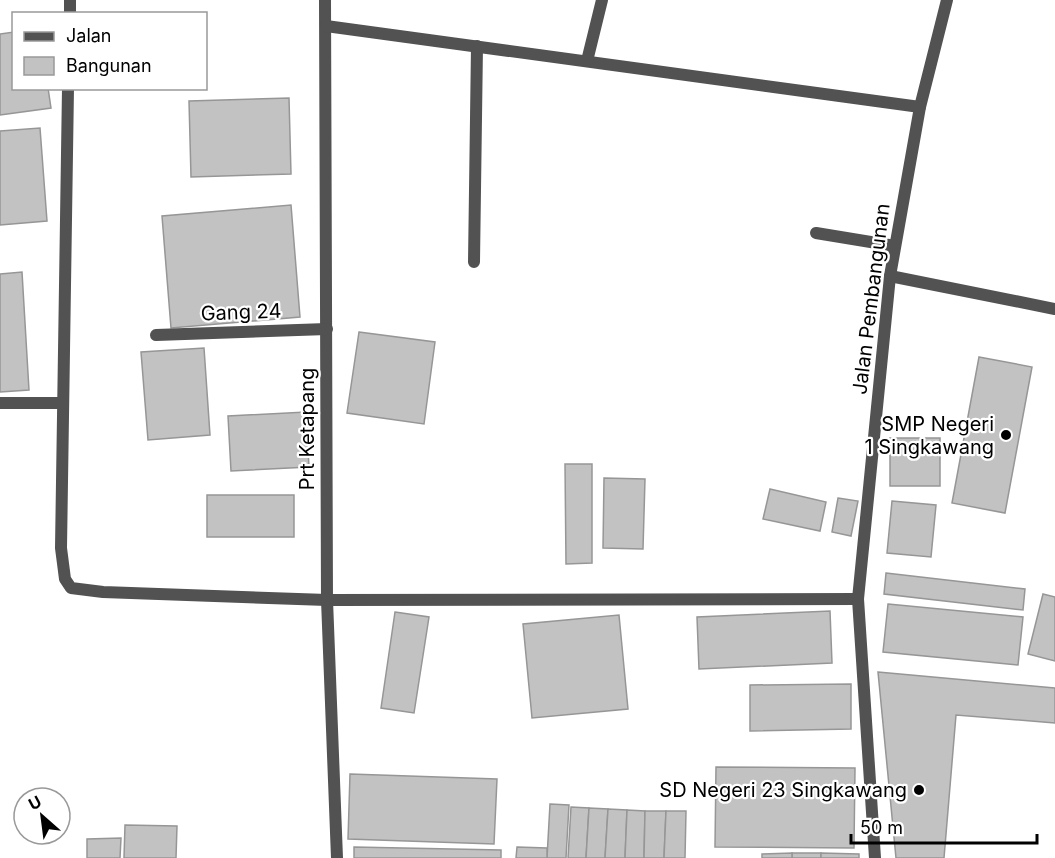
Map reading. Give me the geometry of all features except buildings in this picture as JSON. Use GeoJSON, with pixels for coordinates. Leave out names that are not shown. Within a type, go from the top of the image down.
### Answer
{"type":"FeatureCollection","features":[{"type":"Feature","properties":{"kind":"street","name":"Prt Ketapang"},"geometry":{"type":"LineString","coordinates":[[325,0],[327,600],[337,858]]}},
{"type":"Feature","properties":{"kind":"street"},"geometry":{"type":"LineString","coordinates":[[587,61],[602,0]]}},
{"type":"Feature","properties":{"kind":"street","name":"Jalan Pembangunan"},"geometry":{"type":"LineString","coordinates":[[875,858],[858,599],[890,276],[920,107],[947,0]]}},
{"type":"Feature","properties":{"kind":"street"},"geometry":{"type":"LineString","coordinates":[[326,26],[920,107]]}},
{"type":"Feature","properties":{"kind":"street"},"geometry":{"type":"LineString","coordinates":[[474,262],[477,46]]}},
{"type":"Feature","properties":{"kind":"street"},"geometry":{"type":"LineString","coordinates":[[68,90],[61,548],[65,579],[71,588],[327,600],[858,599]]}},
{"type":"Feature","properties":{"kind":"street"},"geometry":{"type":"LineString","coordinates":[[816,233],[895,246]]}},
{"type":"Feature","properties":{"kind":"street"},"geometry":{"type":"LineString","coordinates":[[890,276],[1055,309]]}},
{"type":"Feature","properties":{"kind":"street","name":"Gang 24"},"geometry":{"type":"LineString","coordinates":[[156,335],[327,329]]}},
{"type":"Feature","properties":{"kind":"street"},"geometry":{"type":"LineString","coordinates":[[0,403],[63,403]]}},
{"type":"Feature","properties":{"kind":"place","name":"SMP Negeri 1 Singkawang"},"geometry":{"type":"Point","coordinates":[1006,435]}},
{"type":"Feature","properties":{"kind":"place","name":"SD Negeri 23 Singkawang"},"geometry":{"type":"Point","coordinates":[919,790]}}]}
